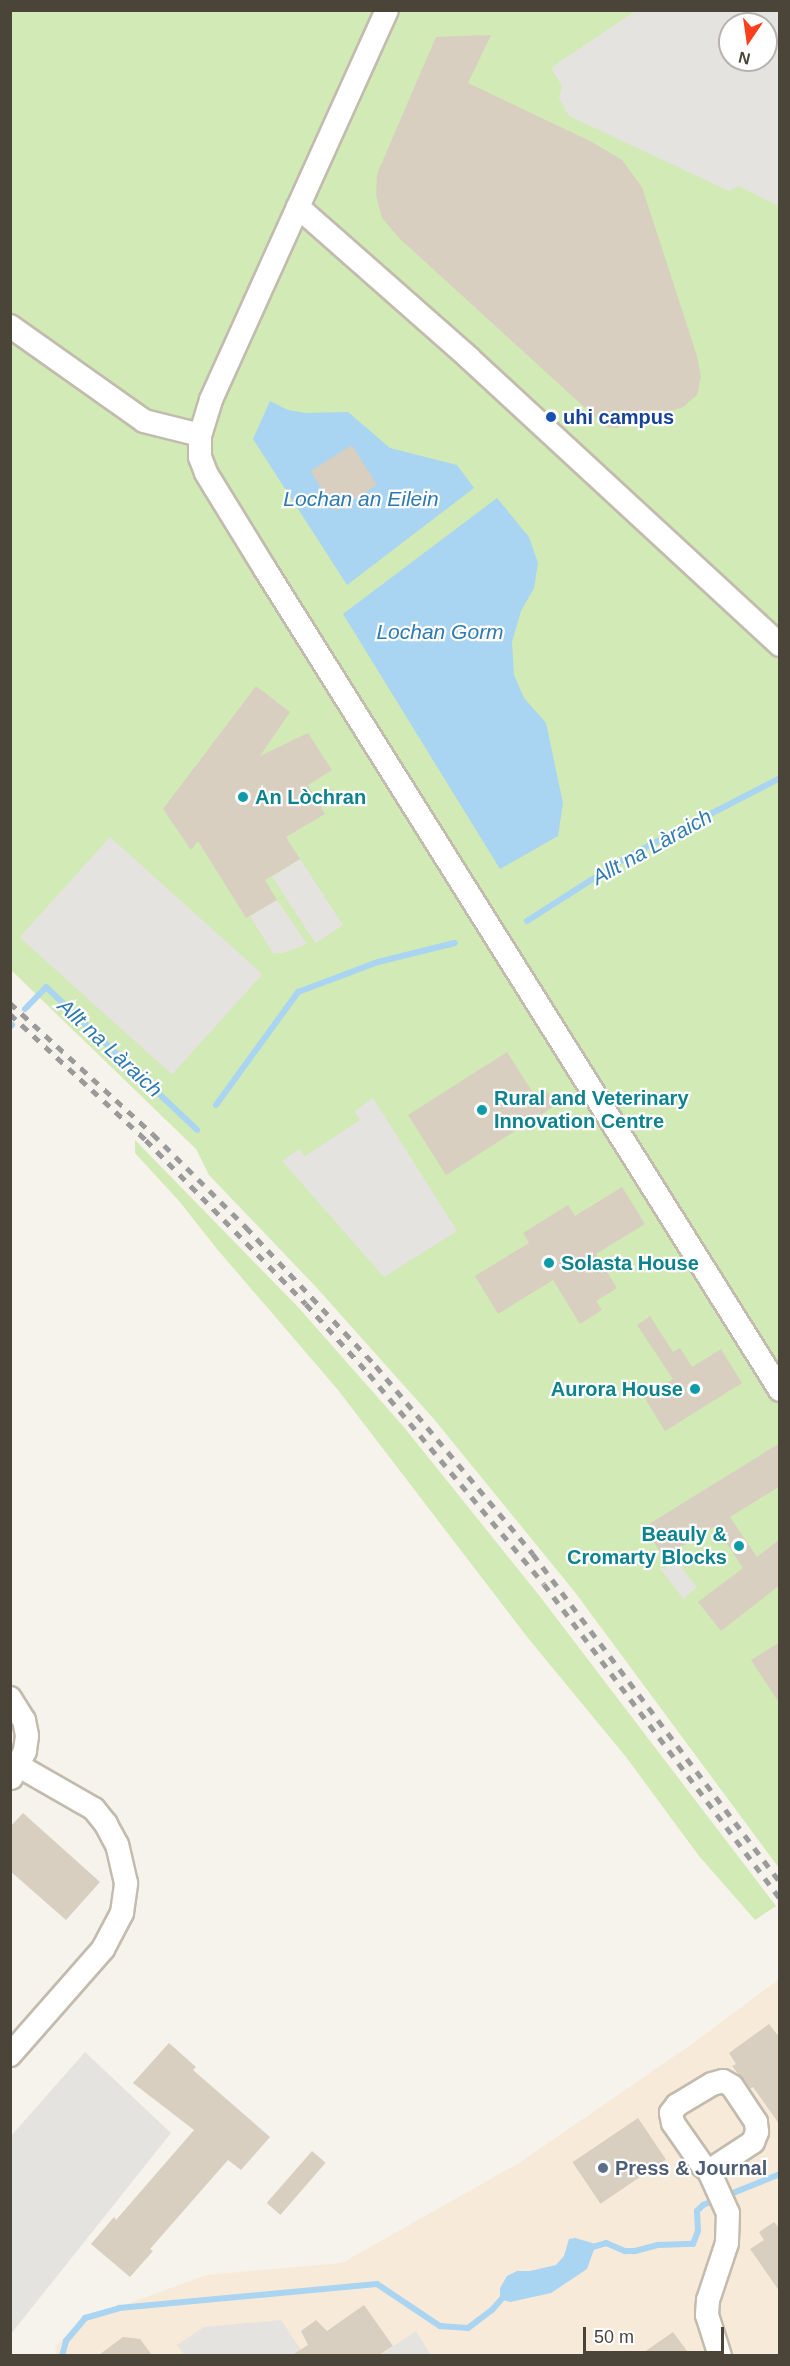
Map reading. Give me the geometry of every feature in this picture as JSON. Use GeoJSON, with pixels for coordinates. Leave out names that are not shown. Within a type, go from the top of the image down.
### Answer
{"type":"FeatureCollection","features":[{"type":"Feature","properties":{"kind":"street"},"geometry":{"type":"LineString","coordinates":[[387,10],[212,400],[200,435],[200,457],[206,473],[780,1389]]}},
{"type":"Feature","properties":{"kind":"street"},"geometry":{"type":"LineString","coordinates":[[298,207],[469,357],[780,645]]}},
{"type":"Feature","properties":{"kind":"street"},"geometry":{"type":"LineString","coordinates":[[10,326],[144,421],[200,435]]}},
{"type":"Feature","properties":{"kind":"street"},"geometry":{"type":"LineString","coordinates":[[10,1698],[24,1720],[27,1736],[25,1751],[15,1772],[79,1799],[94,1809],[106,1824],[122,1857],[125,1895],[120,1918],[103,1949],[10,2055]]}},
{"type":"Feature","properties":{"kind":"street"},"geometry":{"type":"LineString","coordinates":[[718,2188],[729,2230],[708,2300],[707,2315],[720,2355]]}},
{"type":"Feature","properties":{"kind":"shaded area"},"geometry":{"type":"Polygon","coordinates":[[[637,10],[779,11],[779,206],[739,186],[729,191],[569,116],[559,98],[562,86],[551,68],[637,10]]]}},
{"type":"Feature","properties":{"kind":"shaded area"},"geometry":{"type":"Polygon","coordinates":[[[110,837],[262,974],[172,1074],[20,937],[110,837]]]}},
{"type":"Feature","properties":{"kind":"shaded area"},"geometry":{"type":"Polygon","coordinates":[[[300,859],[343,925],[315,943],[272,877],[300,859]]]}},
{"type":"Feature","properties":{"kind":"shaded area"},"geometry":{"type":"Polygon","coordinates":[[[277,900],[307,944],[283,953],[273,953],[250,916],[277,900]]]}},
{"type":"Feature","properties":{"kind":"shaded area"},"geometry":{"type":"Polygon","coordinates":[[[373,1098],[457,1231],[384,1277],[282,1161],[299,1149],[305,1156],[360,1120],[355,1111],[373,1098]]]}},
{"type":"Feature","properties":{"kind":"shaded area"},"geometry":{"type":"Polygon","coordinates":[[[676,1561],[697,1587],[685,1597],[685,1601],[659,1567],[665,1569],[676,1561]]]}},
{"type":"Feature","properties":{"kind":"shaded area"},"geometry":{"type":"Polygon","coordinates":[[[779,1979],[779,2355],[55,2356],[56,2346],[81,2321],[206,2275],[342,2263],[519,2163],[692,2044],[779,1979]]]}},
{"type":"Feature","properties":{"kind":"shaded area"},"geometry":{"type":"Polygon","coordinates":[[[85,2052],[171,2133],[11,2334],[11,2136],[85,2052]]]}},
{"type":"Feature","properties":{"kind":"shaded area"},"geometry":{"type":"Polygon","coordinates":[[[281,2320],[301,2350],[292,2356],[185,2356],[177,2345],[204,2327],[281,2320]]]}},
{"type":"Feature","properties":{"kind":"shaded area"},"geometry":{"type":"Polygon","coordinates":[[[416,2331],[431,2355],[379,2356],[416,2331]]]}},
{"type":"Feature","properties":{"kind":"green space"},"geometry":{"type":"Polygon","coordinates":[[[11,11],[779,11],[779,1868],[574,1591],[433,1418],[316,1287],[209,1175],[196,1149],[11,970],[11,11]]]}},
{"type":"Feature","properties":{"kind":"green space"},"geometry":{"type":"Polygon","coordinates":[[[135,1140],[298,1307],[403,1426],[538,1594],[776,1906],[755,1920],[699,1856],[626,1757],[528,1638],[338,1390],[217,1249],[179,1201],[135,1153],[135,1140]]]}},
{"type":"Feature","properties":{"kind":"water","name":"Lochan an Eilein"},"geometry":{"type":"Polygon","coordinates":[[[270,401],[288,410],[305,413],[348,412],[390,448],[457,465],[474,488],[347,585],[253,439],[270,401]]]}},
{"type":"Feature","properties":{"kind":"water","name":"Lochan Gorm"},"geometry":{"type":"Polygon","coordinates":[[[497,498],[529,537],[538,563],[534,588],[521,611],[512,642],[514,675],[524,698],[546,723],[563,803],[558,836],[500,869],[343,614],[497,498]]]}},
{"type":"Feature","properties":{"kind":"water"},"geometry":{"type":"Polygon","coordinates":[[[575,2238],[596,2244],[587,2269],[551,2293],[510,2302],[500,2299],[500,2288],[507,2276],[517,2271],[530,2271],[556,2265],[564,2256],[569,2239],[575,2238]]]}},
{"type":"Feature","properties":{"kind":"building"},"geometry":{"type":"Polygon","coordinates":[[[491,35],[468,83],[592,142],[622,160],[642,187],[697,356],[701,377],[697,395],[683,407],[617,428],[606,427],[399,238],[382,218],[376,195],[377,174],[436,37],[491,35]]]}},
{"type":"Feature","properties":{"kind":"building"},"geometry":{"type":"Polygon","coordinates":[[[352,445],[377,485],[335,511],[310,471],[352,445]]]}},
{"type":"Feature","properties":{"kind":"building","name":"An Lòchran"},"geometry":{"type":"Polygon","coordinates":[[[256,686],[290,712],[260,756],[308,733],[332,770],[308,785],[325,814],[286,837],[300,859],[265,880],[277,900],[246,918],[198,841],[191,850],[163,809],[256,686]]]}},
{"type":"Feature","properties":{"kind":"building","name":"Rural and Veterinary Innovation Centre"},"geometry":{"type":"Polygon","coordinates":[[[507,1052],[535,1096],[546,1090],[556,1105],[446,1175],[408,1115],[507,1052]]]}},
{"type":"Feature","properties":{"kind":"building","name":"Solasta House"},"geometry":{"type":"Polygon","coordinates":[[[622,1187],[645,1224],[596,1254],[617,1288],[596,1301],[602,1310],[580,1324],[553,1280],[498,1314],[475,1276],[529,1243],[523,1233],[568,1205],[575,1216],[622,1187]]]}},
{"type":"Feature","properties":{"kind":"building","name":"Aurora House"},"geometry":{"type":"Polygon","coordinates":[[[650,1316],[673,1352],[680,1348],[692,1367],[721,1349],[742,1383],[665,1431],[644,1397],[673,1379],[637,1325],[650,1316]]]}},
{"type":"Feature","properties":{"kind":"building"},"geometry":{"type":"Polygon","coordinates":[[[780,1443],[780,1486],[730,1517],[757,1557],[780,1539],[780,1585],[721,1631],[698,1602],[743,1568],[715,1526],[664,1558],[644,1527],[780,1443]]]}},
{"type":"Feature","properties":{"kind":"building"},"geometry":{"type":"Polygon","coordinates":[[[780,1642],[780,1704],[751,1660],[780,1642]]]}},
{"type":"Feature","properties":{"kind":"building"},"geometry":{"type":"Polygon","coordinates":[[[23,1813],[100,1882],[66,1920],[10,1871],[10,1827],[23,1813]]]}},
{"type":"Feature","properties":{"kind":"building"},"geometry":{"type":"Polygon","coordinates":[[[769,2024],[780,2038],[780,2125],[753,2087],[750,2089],[732,2066],[736,2064],[729,2053],[769,2024]]]}},
{"type":"Feature","properties":{"kind":"building"},"geometry":{"type":"Polygon","coordinates":[[[169,2043],[196,2067],[193,2070],[270,2137],[241,2170],[228,2160],[150,2249],[153,2251],[130,2277],[91,2244],[114,2217],[116,2220],[194,2130],[133,2083],[169,2043]]]}},
{"type":"Feature","properties":{"kind":"building"},"geometry":{"type":"Polygon","coordinates":[[[638,2118],[666,2159],[600,2204],[573,2162],[638,2118]]]}},
{"type":"Feature","properties":{"kind":"building"},"geometry":{"type":"Polygon","coordinates":[[[312,2151],[326,2163],[280,2215],[267,2203],[312,2151]]]}},
{"type":"Feature","properties":{"kind":"building"},"geometry":{"type":"Polygon","coordinates":[[[774,2222],[780,2229],[780,2292],[750,2249],[764,2240],[759,2232],[774,2222]]]}},
{"type":"Feature","properties":{"kind":"building"},"geometry":{"type":"Polygon","coordinates":[[[364,2305],[393,2346],[379,2355],[292,2355],[308,2345],[301,2331],[316,2320],[327,2331],[364,2305]]]}},
{"type":"Feature","properties":{"kind":"building"},"geometry":{"type":"Polygon","coordinates":[[[673,2332],[690,2355],[640,2355],[673,2332]]]}},
{"type":"Feature","properties":{"kind":"building"},"geometry":{"type":"Polygon","coordinates":[[[123,2337],[140,2339],[152,2355],[99,2355],[123,2337]]]}},
{"type":"Feature","properties":{"kind":"waterway","name":"Allt na Làraich"},"geometry":{"type":"LineString","coordinates":[[527,921],[627,857],[780,778]]}},
{"type":"Feature","properties":{"kind":"waterway","name":"Allt na Làraich"},"geometry":{"type":"LineString","coordinates":[[216,1105],[298,992],[378,962],[455,943]]}},
{"type":"Feature","properties":{"kind":"waterway","name":"Allt na Làraich"},"geometry":{"type":"LineString","coordinates":[[25,1009],[46,987],[197,1130]]}},
{"type":"Feature","properties":{"kind":"waterway"},"geometry":{"type":"LineString","coordinates":[[589,2248],[606,2243],[625,2251],[635,2251],[658,2245],[693,2244],[698,2231],[697,2211],[703,2205],[780,2174]]}},
{"type":"Feature","properties":{"kind":"waterway"},"geometry":{"type":"LineString","coordinates":[[62,2356],[66,2341],[85,2318],[119,2308],[377,2284],[440,2326],[468,2328],[492,2310],[505,2295]]}},
{"type":"Feature","properties":{"kind":"railway"},"geometry":{"type":"LineString","coordinates":[[10,1003],[153,1134],[246,1227],[376,1366],[533,1554],[780,1882]]}},
{"type":"Feature","properties":{"kind":"railway"},"geometry":{"type":"LineString","coordinates":[[10,1014],[146,1140],[306,1304],[369,1374],[544,1584],[780,1898]]}},
{"type":"Feature","properties":{"kind":"place","name":"uhi campus"},"geometry":{"type":"Point","coordinates":[551,417]}},
{"type":"Feature","properties":{"kind":"place","name":"An Lòchran"},"geometry":{"type":"Point","coordinates":[243,797]}},
{"type":"Feature","properties":{"kind":"place","name":"Rural and Veterinary Innovation Centre"},"geometry":{"type":"Point","coordinates":[482,1110]}},
{"type":"Feature","properties":{"kind":"place","name":"Solasta House"},"geometry":{"type":"Point","coordinates":[549,1263]}},
{"type":"Feature","properties":{"kind":"place","name":"Aurora House"},"geometry":{"type":"Point","coordinates":[695,1389]}},
{"type":"Feature","properties":{"kind":"place","name":"Beauly & Cromarty Blocks"},"geometry":{"type":"Point","coordinates":[739,1546]}},
{"type":"Feature","properties":{"kind":"place","name":"Press & Journal"},"geometry":{"type":"Point","coordinates":[603,2168]}}]}
